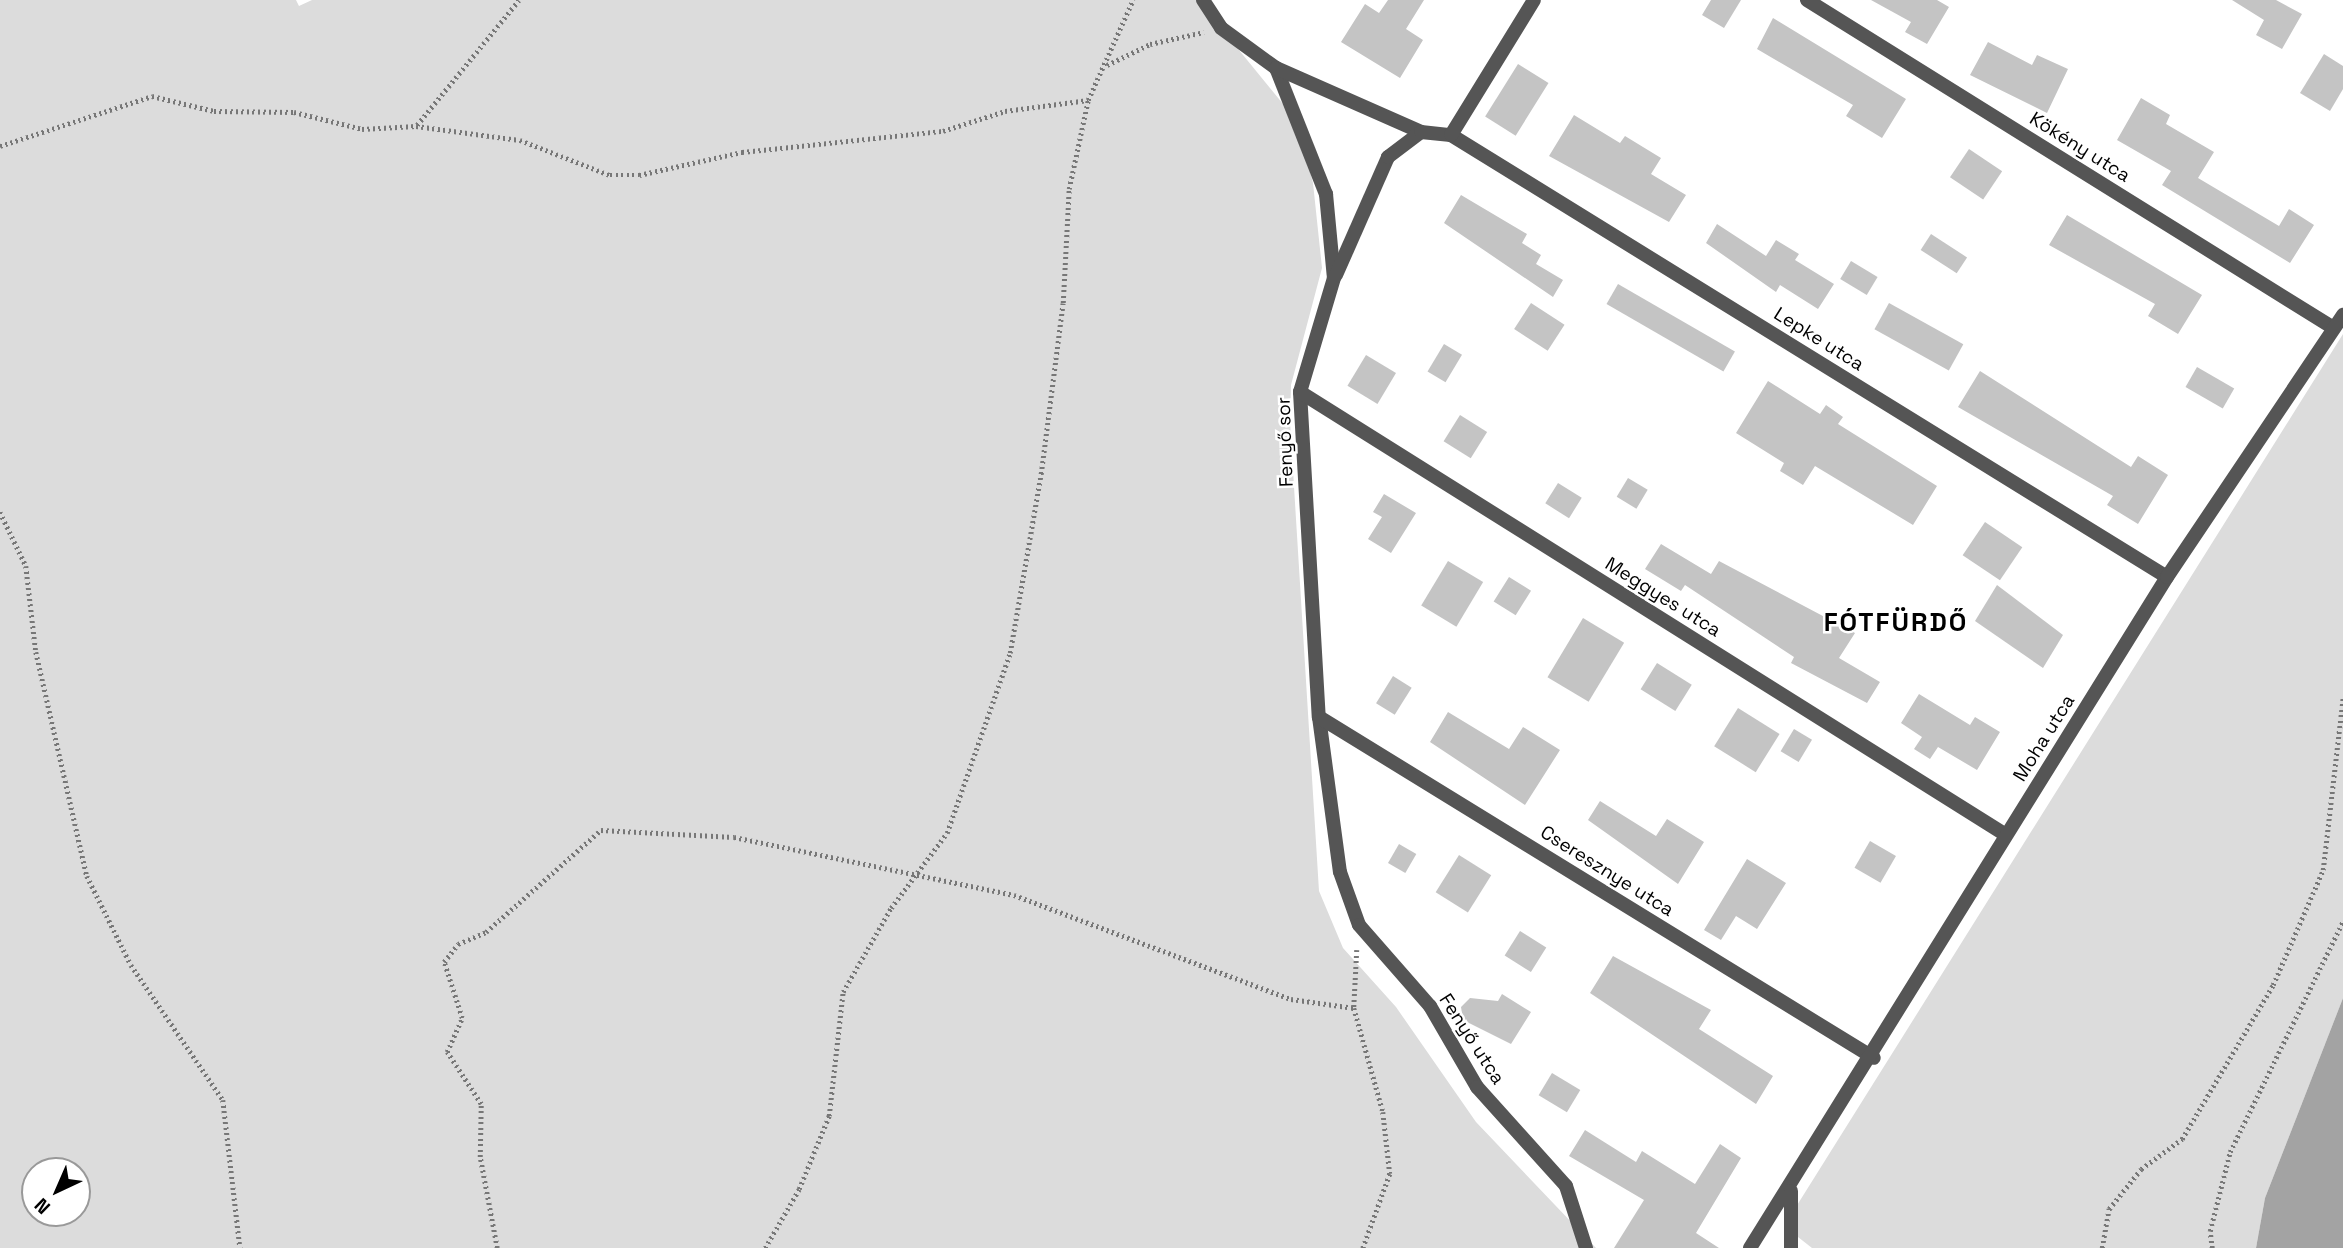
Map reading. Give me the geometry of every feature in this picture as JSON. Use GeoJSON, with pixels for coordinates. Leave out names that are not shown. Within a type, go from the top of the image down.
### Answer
{"type":"FeatureCollection","features":[{"type":"Feature","properties":{"kind":"street"},"geometry":{"type":"LineString","coordinates":[[1203,0],[1221,28],[1276,68],[1421,132],[1451,135],[1534,0]]}},
{"type":"Feature","properties":{"kind":"street","name":"Kökény utca"},"geometry":{"type":"LineString","coordinates":[[1807,0],[2332,327]]}},
{"type":"Feature","properties":{"kind":"street","name":"Fenyő sor"},"geometry":{"type":"LineString","coordinates":[[1276,68],[1326,194],[1334,278],[1300,392],[1320,717],[1340,872],[1359,925]]}},
{"type":"Feature","properties":{"kind":"street"},"geometry":{"type":"LineString","coordinates":[[1334,278],[1388,157],[1421,132]]}},
{"type":"Feature","properties":{"kind":"street","name":"Lepke utca"},"geometry":{"type":"LineString","coordinates":[[1451,135],[2167,577]]}},
{"type":"Feature","properties":{"kind":"street","name":"Moha utca"},"geometry":{"type":"LineString","coordinates":[[1750,1248],[1791,1191],[1874,1058],[2006,835],[2167,577],[2332,327],[2343,315]]}},
{"type":"Feature","properties":{"kind":"street","name":"Meggyes utca"},"geometry":{"type":"LineString","coordinates":[[1300,392],[2006,835]]}},
{"type":"Feature","properties":{"kind":"street","name":"Cseresznye utca"},"geometry":{"type":"LineString","coordinates":[[1320,717],[1874,1058]]}},
{"type":"Feature","properties":{"kind":"street","name":"Fenyő utca"},"geometry":{"type":"LineString","coordinates":[[1359,925],[1430,1006],[1477,1087],[1566,1185],[1586,1248]]}},
{"type":"Feature","properties":{"kind":"street"},"geometry":{"type":"LineString","coordinates":[[1791,1191],[1791,1248]]}},
{"type":"Feature","properties":{"kind":"path"},"geometry":{"type":"LineString","coordinates":[[416,126],[519,0]]}},
{"type":"Feature","properties":{"kind":"path"},"geometry":{"type":"LineString","coordinates":[[765,1248],[799,1189],[829,1116],[843,992],[891,908],[920,876],[947,833],[1010,653],[1063,303],[1069,189],[1088,100],[1106,65],[1116,26],[1133,0]]}},
{"type":"Feature","properties":{"kind":"path"},"geometry":{"type":"LineString","coordinates":[[1106,65],[1150,44],[1221,28]]}},
{"type":"Feature","properties":{"kind":"path"},"geometry":{"type":"LineString","coordinates":[[0,146],[152,96],[214,111],[294,112],[362,129],[416,126],[520,139],[610,175],[639,175],[742,152],[943,131],[1005,111],[1088,100]]}},
{"type":"Feature","properties":{"kind":"path"},"geometry":{"type":"LineString","coordinates":[[0,512],[26,566],[36,652],[87,876],[131,965],[223,1100],[240,1248]]}},
{"type":"Feature","properties":{"kind":"path"},"geometry":{"type":"LineString","coordinates":[[2102,1248],[2109,1209],[2141,1169],[2182,1139],[2273,985],[2323,870],[2343,697]]}},
{"type":"Feature","properties":{"kind":"path"},"geometry":{"type":"LineString","coordinates":[[497,1248],[480,1157],[481,1104],[447,1052],[462,1018],[444,962],[458,944],[486,932],[601,830],[734,837],[1013,895],[1291,999],[1354,1008]]}},
{"type":"Feature","properties":{"kind":"path"},"geometry":{"type":"LineString","coordinates":[[2212,1248],[2210,1231],[2230,1152],[2343,922]]}},
{"type":"Feature","properties":{"kind":"path"},"geometry":{"type":"LineString","coordinates":[[1359,925],[1354,1008],[1383,1112],[1390,1174],[1363,1248]]}},
{"type":"Feature","properties":{"kind":"shaded area"},"geometry":{"type":"Polygon","coordinates":[[[0,0],[296,0],[299,6],[312,0],[1208,0],[1221,28],[1296,120],[1313,183],[1322,268],[1291,385],[1290,422],[1319,891],[1343,948],[1396,1007],[1476,1122],[1596,1248],[0,1248],[0,0]]]}},
{"type":"Feature","properties":{"kind":"shaded area"},"geometry":{"type":"Polygon","coordinates":[[[2343,334],[2343,998],[2265,1198],[2256,1248],[1812,1248],[1784,1226],[2343,334]]]}},
{"type":"Feature","properties":{"kind":"shaded area"},"geometry":{"type":"Polygon","coordinates":[[[2343,998],[2343,1248],[2256,1248],[2265,1198],[2343,998]]]}},
{"type":"Feature","properties":{"kind":"building"},"geometry":{"type":"Polygon","coordinates":[[[1388,0],[1424,0],[1406,29],[1423,40],[1400,78],[1341,42],[1365,4],[1379,13],[1388,0]]]}},
{"type":"Feature","properties":{"kind":"building"},"geometry":{"type":"Polygon","coordinates":[[[1711,0],[1741,0],[1724,28],[1702,15],[1711,0]]]}},
{"type":"Feature","properties":{"kind":"building"},"geometry":{"type":"Polygon","coordinates":[[[1871,0],[1937,0],[1949,7],[1927,44],[1905,32],[1911,22],[1871,0]]]}},
{"type":"Feature","properties":{"kind":"building"},"geometry":{"type":"Polygon","coordinates":[[[2232,0],[2276,0],[2302,14],[2282,49],[2256,35],[2264,20],[2232,0]]]}},
{"type":"Feature","properties":{"kind":"building"},"geometry":{"type":"Polygon","coordinates":[[[1773,18],[1906,99],[1882,138],[1846,116],[1853,105],[1757,49],[1773,18]]]}},
{"type":"Feature","properties":{"kind":"building"},"geometry":{"type":"Polygon","coordinates":[[[1988,42],[2032,65],[2037,55],[2068,69],[2047,113],[1970,75],[1988,42]]]}},
{"type":"Feature","properties":{"kind":"building"},"geometry":{"type":"Polygon","coordinates":[[[2324,54],[2343,66],[2343,89],[2330,111],[2300,93],[2324,54]]]}},
{"type":"Feature","properties":{"kind":"building"},"geometry":{"type":"Polygon","coordinates":[[[1518,64],[1549,83],[1516,136],[1485,117],[1518,64]]]}},
{"type":"Feature","properties":{"kind":"building"},"geometry":{"type":"Polygon","coordinates":[[[2141,98],[2170,115],[2166,124],[2214,152],[2198,178],[2279,226],[2289,209],[2314,225],[2290,263],[2162,185],[2171,171],[2117,140],[2141,98]]]}},
{"type":"Feature","properties":{"kind":"building"},"geometry":{"type":"Polygon","coordinates":[[[1574,115],[1620,143],[1625,136],[1661,158],[1651,174],[1686,195],[1669,222],[1549,156],[1574,115]]]}},
{"type":"Feature","properties":{"kind":"building"},"geometry":{"type":"Polygon","coordinates":[[[1969,149],[2002,171],[1983,200],[1950,177],[1969,149]]]}},
{"type":"Feature","properties":{"kind":"building"},"geometry":{"type":"Polygon","coordinates":[[[1461,195],[1527,234],[1522,243],[1541,255],[1536,264],[1563,280],[1553,297],[1444,223],[1461,195]]]}},
{"type":"Feature","properties":{"kind":"building"},"geometry":{"type":"Polygon","coordinates":[[[2067,215],[2202,295],[2178,334],[2148,316],[2155,304],[2049,245],[2067,215]]]}},
{"type":"Feature","properties":{"kind":"building"},"geometry":{"type":"Polygon","coordinates":[[[1717,224],[1766,256],[1776,240],[1799,254],[1795,260],[1834,284],[1818,309],[1780,285],[1776,292],[1706,243],[1717,224]]]}},
{"type":"Feature","properties":{"kind":"building"},"geometry":{"type":"Polygon","coordinates":[[[1931,234],[1967,257],[1957,273],[1921,250],[1931,234]]]}},
{"type":"Feature","properties":{"kind":"building"},"geometry":{"type":"Polygon","coordinates":[[[1851,261],[1878,277],[1867,295],[1840,279],[1851,261]]]}},
{"type":"Feature","properties":{"kind":"building"},"geometry":{"type":"Polygon","coordinates":[[[1618,284],[1735,352],[1723,371],[1606,304],[1618,284]]]}},
{"type":"Feature","properties":{"kind":"building"},"geometry":{"type":"Polygon","coordinates":[[[1531,303],[1565,325],[1548,351],[1514,329],[1531,303]]]}},
{"type":"Feature","properties":{"kind":"building"},"geometry":{"type":"Polygon","coordinates":[[[1889,303],[1963,344],[1949,370],[1874,329],[1889,303]]]}},
{"type":"Feature","properties":{"kind":"building"},"geometry":{"type":"Polygon","coordinates":[[[1444,344],[1462,355],[1446,382],[1428,371],[1444,344]]]}},
{"type":"Feature","properties":{"kind":"building"},"geometry":{"type":"Polygon","coordinates":[[[1366,355],[1396,373],[1377,404],[1347,386],[1366,355]]]}},
{"type":"Feature","properties":{"kind":"building"},"geometry":{"type":"Polygon","coordinates":[[[2197,367],[2234,388],[2223,408],[2186,387],[2197,367]]]}},
{"type":"Feature","properties":{"kind":"building"},"geometry":{"type":"Polygon","coordinates":[[[1980,371],[2131,467],[2138,456],[2168,475],[2138,524],[2107,505],[2113,496],[1958,407],[1980,371]]]}},
{"type":"Feature","properties":{"kind":"building"},"geometry":{"type":"Polygon","coordinates":[[[1768,381],[1820,414],[1826,405],[1843,417],[1838,424],[1937,486],[1913,525],[1815,466],[1803,485],[1780,471],[1784,463],[1736,433],[1768,381]]]}},
{"type":"Feature","properties":{"kind":"building"},"geometry":{"type":"Polygon","coordinates":[[[1460,415],[1487,432],[1471,458],[1444,441],[1460,415]]]}},
{"type":"Feature","properties":{"kind":"building"},"geometry":{"type":"Polygon","coordinates":[[[1628,478],[1648,490],[1636,509],[1617,497],[1628,478]]]}},
{"type":"Feature","properties":{"kind":"building"},"geometry":{"type":"Polygon","coordinates":[[[1558,483],[1582,498],[1569,518],[1545,503],[1558,483]]]}},
{"type":"Feature","properties":{"kind":"building"},"geometry":{"type":"Polygon","coordinates":[[[1384,494],[1416,513],[1391,553],[1368,539],[1382,517],[1373,512],[1384,494]]]}},
{"type":"Feature","properties":{"kind":"building"},"geometry":{"type":"Polygon","coordinates":[[[1985,522],[2022,547],[2000,580],[1963,555],[1985,522]]]}},
{"type":"Feature","properties":{"kind":"building"},"geometry":{"type":"Polygon","coordinates":[[[1661,544],[1711,574],[1719,561],[1855,633],[1839,658],[1880,682],[1867,703],[1791,663],[1794,657],[1685,585],[1681,591],[1645,569],[1661,544]]]}},
{"type":"Feature","properties":{"kind":"building"},"geometry":{"type":"Polygon","coordinates":[[[1448,561],[1483,582],[1456,627],[1421,606],[1448,561]]]}},
{"type":"Feature","properties":{"kind":"building"},"geometry":{"type":"Polygon","coordinates":[[[1509,577],[1531,591],[1516,615],[1494,602],[1509,577]]]}},
{"type":"Feature","properties":{"kind":"building"},"geometry":{"type":"Polygon","coordinates":[[[1997,585],[2063,635],[2043,668],[1975,621],[1997,585]]]}},
{"type":"Feature","properties":{"kind":"building"},"geometry":{"type":"Polygon","coordinates":[[[1583,618],[1624,643],[1589,702],[1547,677],[1583,618]]]}},
{"type":"Feature","properties":{"kind":"building"},"geometry":{"type":"Polygon","coordinates":[[[1657,663],[1692,685],[1675,711],[1641,689],[1657,663]]]}},
{"type":"Feature","properties":{"kind":"building"},"geometry":{"type":"Polygon","coordinates":[[[1393,676],[1412,688],[1395,715],[1376,703],[1393,676]]]}},
{"type":"Feature","properties":{"kind":"building"},"geometry":{"type":"Polygon","coordinates":[[[1919,694],[1970,725],[1975,717],[2000,732],[1977,770],[1938,747],[1930,759],[1914,749],[1922,737],[1901,723],[1919,694]]]}},
{"type":"Feature","properties":{"kind":"building"},"geometry":{"type":"Polygon","coordinates":[[[1738,708],[1780,734],[1756,772],[1714,746],[1738,708]]]}},
{"type":"Feature","properties":{"kind":"building"},"geometry":{"type":"Polygon","coordinates":[[[1448,712],[1509,749],[1523,727],[1560,750],[1525,805],[1430,742],[1448,712]]]}},
{"type":"Feature","properties":{"kind":"building"},"geometry":{"type":"Polygon","coordinates":[[[1794,729],[1812,740],[1799,762],[1781,751],[1794,729]]]}},
{"type":"Feature","properties":{"kind":"building"},"geometry":{"type":"Polygon","coordinates":[[[1600,801],[1656,836],[1667,819],[1704,842],[1678,884],[1588,820],[1600,801]]]}},
{"type":"Feature","properties":{"kind":"building"},"geometry":{"type":"Polygon","coordinates":[[[1870,841],[1896,856],[1880,883],[1854,868],[1870,841]]]}},
{"type":"Feature","properties":{"kind":"building"},"geometry":{"type":"Polygon","coordinates":[[[1399,844],[1416,854],[1405,873],[1388,863],[1399,844]]]}},
{"type":"Feature","properties":{"kind":"building"},"geometry":{"type":"Polygon","coordinates":[[[1459,855],[1491,875],[1468,912],[1436,892],[1459,855]]]}},
{"type":"Feature","properties":{"kind":"building"},"geometry":{"type":"Polygon","coordinates":[[[1747,859],[1786,883],[1757,929],[1736,916],[1721,940],[1704,930],[1747,859]]]}},
{"type":"Feature","properties":{"kind":"building"},"geometry":{"type":"Polygon","coordinates":[[[1520,931],[1546,947],[1531,972],[1505,956],[1520,931]]]}},
{"type":"Feature","properties":{"kind":"building"},"geometry":{"type":"Polygon","coordinates":[[[1613,956],[1711,1010],[1699,1029],[1773,1076],[1756,1104],[1590,993],[1613,956]]]}},
{"type":"Feature","properties":{"kind":"building"},"geometry":{"type":"Polygon","coordinates":[[[1502,994],[1531,1012],[1511,1044],[1463,1020],[1461,1007],[1470,998],[1498,1001],[1502,994]]]}},
{"type":"Feature","properties":{"kind":"building"},"geometry":{"type":"Polygon","coordinates":[[[1552,1073],[1580,1090],[1567,1112],[1539,1095],[1552,1073]]]}},
{"type":"Feature","properties":{"kind":"building"},"geometry":{"type":"Polygon","coordinates":[[[1585,1130],[1636,1162],[1642,1151],[1695,1184],[1720,1144],[1741,1158],[1696,1233],[1719,1248],[1614,1248],[1644,1200],[1569,1156],[1585,1130]]]}},
{"type":"Feature","properties":{"kind":"district","name":"FÓTFÜRDŐ"},"geometry":{"type":"Point","coordinates":[1896,623]}}]}
